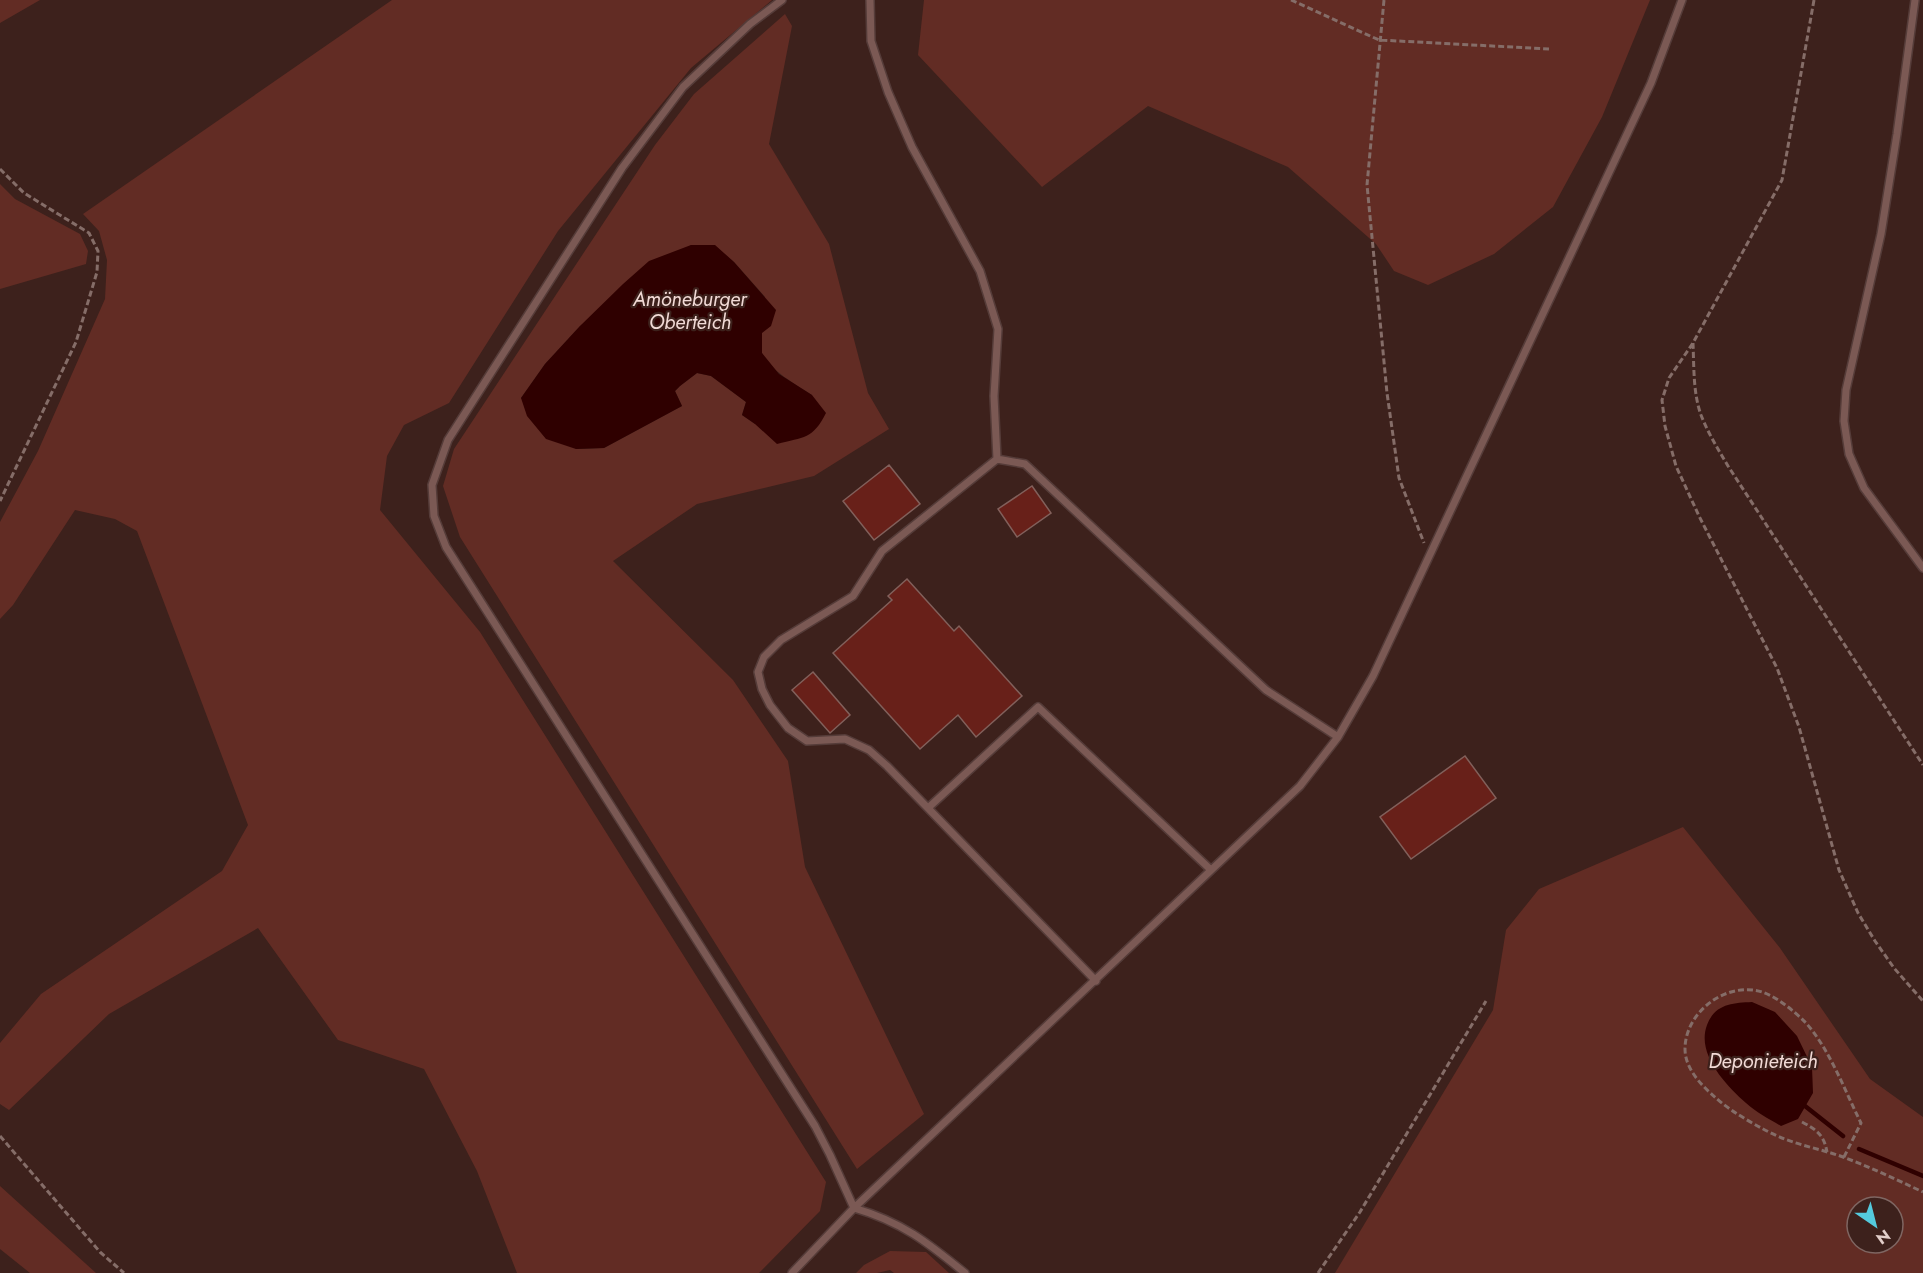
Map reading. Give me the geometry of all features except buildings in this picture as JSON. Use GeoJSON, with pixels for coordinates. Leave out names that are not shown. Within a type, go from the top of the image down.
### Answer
{"type":"FeatureCollection","features":[{"type":"Feature","properties":{"kind":"lane"},"geometry":{"type":"LineString","coordinates":[[782,0],[750,24],[683,87],[622,168],[448,440],[432,485],[434,516],[446,547],[815,1126],[854,1208],[878,1215],[902,1226],[927,1241],[964,1273]]}},
{"type":"Feature","properties":{"kind":"lane"},"geometry":{"type":"LineString","coordinates":[[870,0],[871,40],[888,92],[912,147],[981,271],[998,329],[994,396],[997,459]]}},
{"type":"Feature","properties":{"kind":"lane"},"geometry":{"type":"LineString","coordinates":[[792,1273],[854,1208],[1300,786],[1338,737],[1372,676],[1651,83],[1682,0]]}},
{"type":"Feature","properties":{"kind":"lane"},"geometry":{"type":"LineString","coordinates":[[1915,0],[1881,234],[1846,390],[1844,421],[1849,454],[1864,488],[1923,568]]}},
{"type":"Feature","properties":{"kind":"lane"},"geometry":{"type":"LineString","coordinates":[[1096,981],[869,750],[844,740],[807,741],[788,728],[770,705],[762,689],[758,672],[764,657],[781,640],[853,596],[882,551],[997,459],[1025,464],[1266,690],[1338,737]]}},
{"type":"Feature","properties":{"kind":"lane"},"geometry":{"type":"LineString","coordinates":[[928,808],[1038,707],[1211,870]]}},
{"type":"Feature","properties":{"kind":"path"},"geometry":{"type":"LineString","coordinates":[[1291,0],[1379,40],[1549,50]]}},
{"type":"Feature","properties":{"kind":"path"},"geometry":{"type":"LineString","coordinates":[[1384,0],[1367,185],[1387,393],[1399,478],[1429,556]]}},
{"type":"Feature","properties":{"kind":"path"},"geometry":{"type":"LineString","coordinates":[[1814,0],[1782,180],[1693,343],[1669,378],[1662,400],[1665,426],[1676,466],[1777,668],[1799,727],[1839,870],[1858,912],[1875,941],[1894,968],[1923,1001]]}},
{"type":"Feature","properties":{"kind":"path"},"geometry":{"type":"LineString","coordinates":[[0,170],[24,193],[88,232],[98,251],[97,272],[76,342],[0,501]]}},
{"type":"Feature","properties":{"kind":"path"},"geometry":{"type":"LineString","coordinates":[[1693,343],[1696,391],[1701,413],[1713,440],[1734,476],[1923,765]]}},
{"type":"Feature","properties":{"kind":"path"},"geometry":{"type":"LineString","coordinates":[[1844,1157],[1861,1123],[1824,1049],[1806,1023],[1782,1003],[1755,990],[1732,991],[1712,1001],[1695,1017],[1685,1050],[1688,1063],[1695,1075],[1711,1094],[1732,1110],[1781,1137],[1844,1157],[1923,1192]]}},
{"type":"Feature","properties":{"kind":"path"},"geometry":{"type":"LineString","coordinates":[[1318,1273],[1360,1212],[1486,1001]]}},
{"type":"Feature","properties":{"kind":"path"},"geometry":{"type":"LineString","coordinates":[[1802,1122],[1818,1131],[1824,1140],[1827,1152]]}},
{"type":"Feature","properties":{"kind":"path"},"geometry":{"type":"LineString","coordinates":[[0,1136],[100,1252],[124,1273]]}},
{"type":"Feature","properties":{"kind":"shaded area"},"geometry":{"type":"Polygon","coordinates":[[[0,0],[40,0],[0,23],[0,0]]]}},
{"type":"Feature","properties":{"kind":"shaded area"},"geometry":{"type":"Polygon","coordinates":[[[392,0],[772,0],[691,68],[558,231],[449,403],[404,425],[387,456],[380,510],[480,632],[826,1182],[820,1211],[759,1273],[517,1273],[477,1171],[424,1069],[338,1040],[258,928],[109,1014],[9,1110],[0,1104],[0,1043],[41,994],[222,871],[248,825],[137,531],[115,519],[75,510],[13,605],[0,619],[0,522],[38,451],[105,299],[107,260],[99,231],[83,214],[392,0]]]}},
{"type":"Feature","properties":{"kind":"shaded area"},"geometry":{"type":"Polygon","coordinates":[[[924,0],[1650,0],[1602,117],[1553,207],[1494,254],[1428,285],[1394,271],[1376,244],[1288,167],[1148,106],[1042,187],[918,55],[924,0]]]}},
{"type":"Feature","properties":{"kind":"shaded area"},"geometry":{"type":"Polygon","coordinates":[[[785,14],[792,26],[769,144],[829,244],[868,393],[889,429],[814,476],[697,504],[613,561],[733,680],[788,761],[805,867],[924,1114],[857,1169],[460,537],[443,486],[454,449],[655,145],[694,94],[785,14]],[[691,245],[580,326],[545,364],[521,398],[576,449],[604,448],[682,406],[675,391],[697,373],[711,376],[746,402],[742,415],[755,424],[812,395],[784,377],[765,359],[761,342],[765,297],[734,262],[714,245],[691,245]]]}},
{"type":"Feature","properties":{"kind":"shaded area"},"geometry":{"type":"Polygon","coordinates":[[[0,184],[15,199],[80,234],[88,251],[86,264],[0,289],[0,184]]]}},
{"type":"Feature","properties":{"kind":"shaded area"},"geometry":{"type":"Polygon","coordinates":[[[1683,827],[1780,948],[1870,1079],[1923,1117],[1923,1273],[1335,1273],[1493,1010],[1506,930],[1539,889],[1683,827]]]}},
{"type":"Feature","properties":{"kind":"shaded area"},"geometry":{"type":"Polygon","coordinates":[[[0,1186],[96,1273],[30,1273],[0,1249],[0,1186]]]}},
{"type":"Feature","properties":{"kind":"shaded area"},"geometry":{"type":"Polygon","coordinates":[[[890,1251],[926,1252],[949,1273],[894,1273],[890,1270],[877,1273],[856,1273],[864,1265],[890,1251]]]}},
{"type":"Feature","properties":{"kind":"water","name":"Amöneburger Oberteich"},"geometry":{"type":"Polygon","coordinates":[[[691,245],[715,245],[734,262],[776,310],[771,326],[762,333],[762,353],[779,374],[812,395],[826,413],[817,428],[807,436],[777,444],[742,415],[746,402],[711,376],[697,373],[675,391],[682,406],[604,448],[576,449],[546,439],[527,416],[521,398],[545,364],[580,326],[649,261],[691,245]]]}},
{"type":"Feature","properties":{"kind":"water","name":"Deponieteich"},"geometry":{"type":"Polygon","coordinates":[[[1752,1002],[1775,1012],[1797,1036],[1812,1067],[1813,1093],[1798,1119],[1781,1126],[1746,1103],[1730,1087],[1709,1058],[1706,1047],[1707,1025],[1719,1009],[1731,1004],[1752,1002]]]}},
{"type":"Feature","properties":{"kind":"waterway"},"geometry":{"type":"LineString","coordinates":[[1805,1106],[1843,1136]]}},
{"type":"Feature","properties":{"kind":"waterway"},"geometry":{"type":"LineString","coordinates":[[1859,1149],[1923,1176]]}}]}
